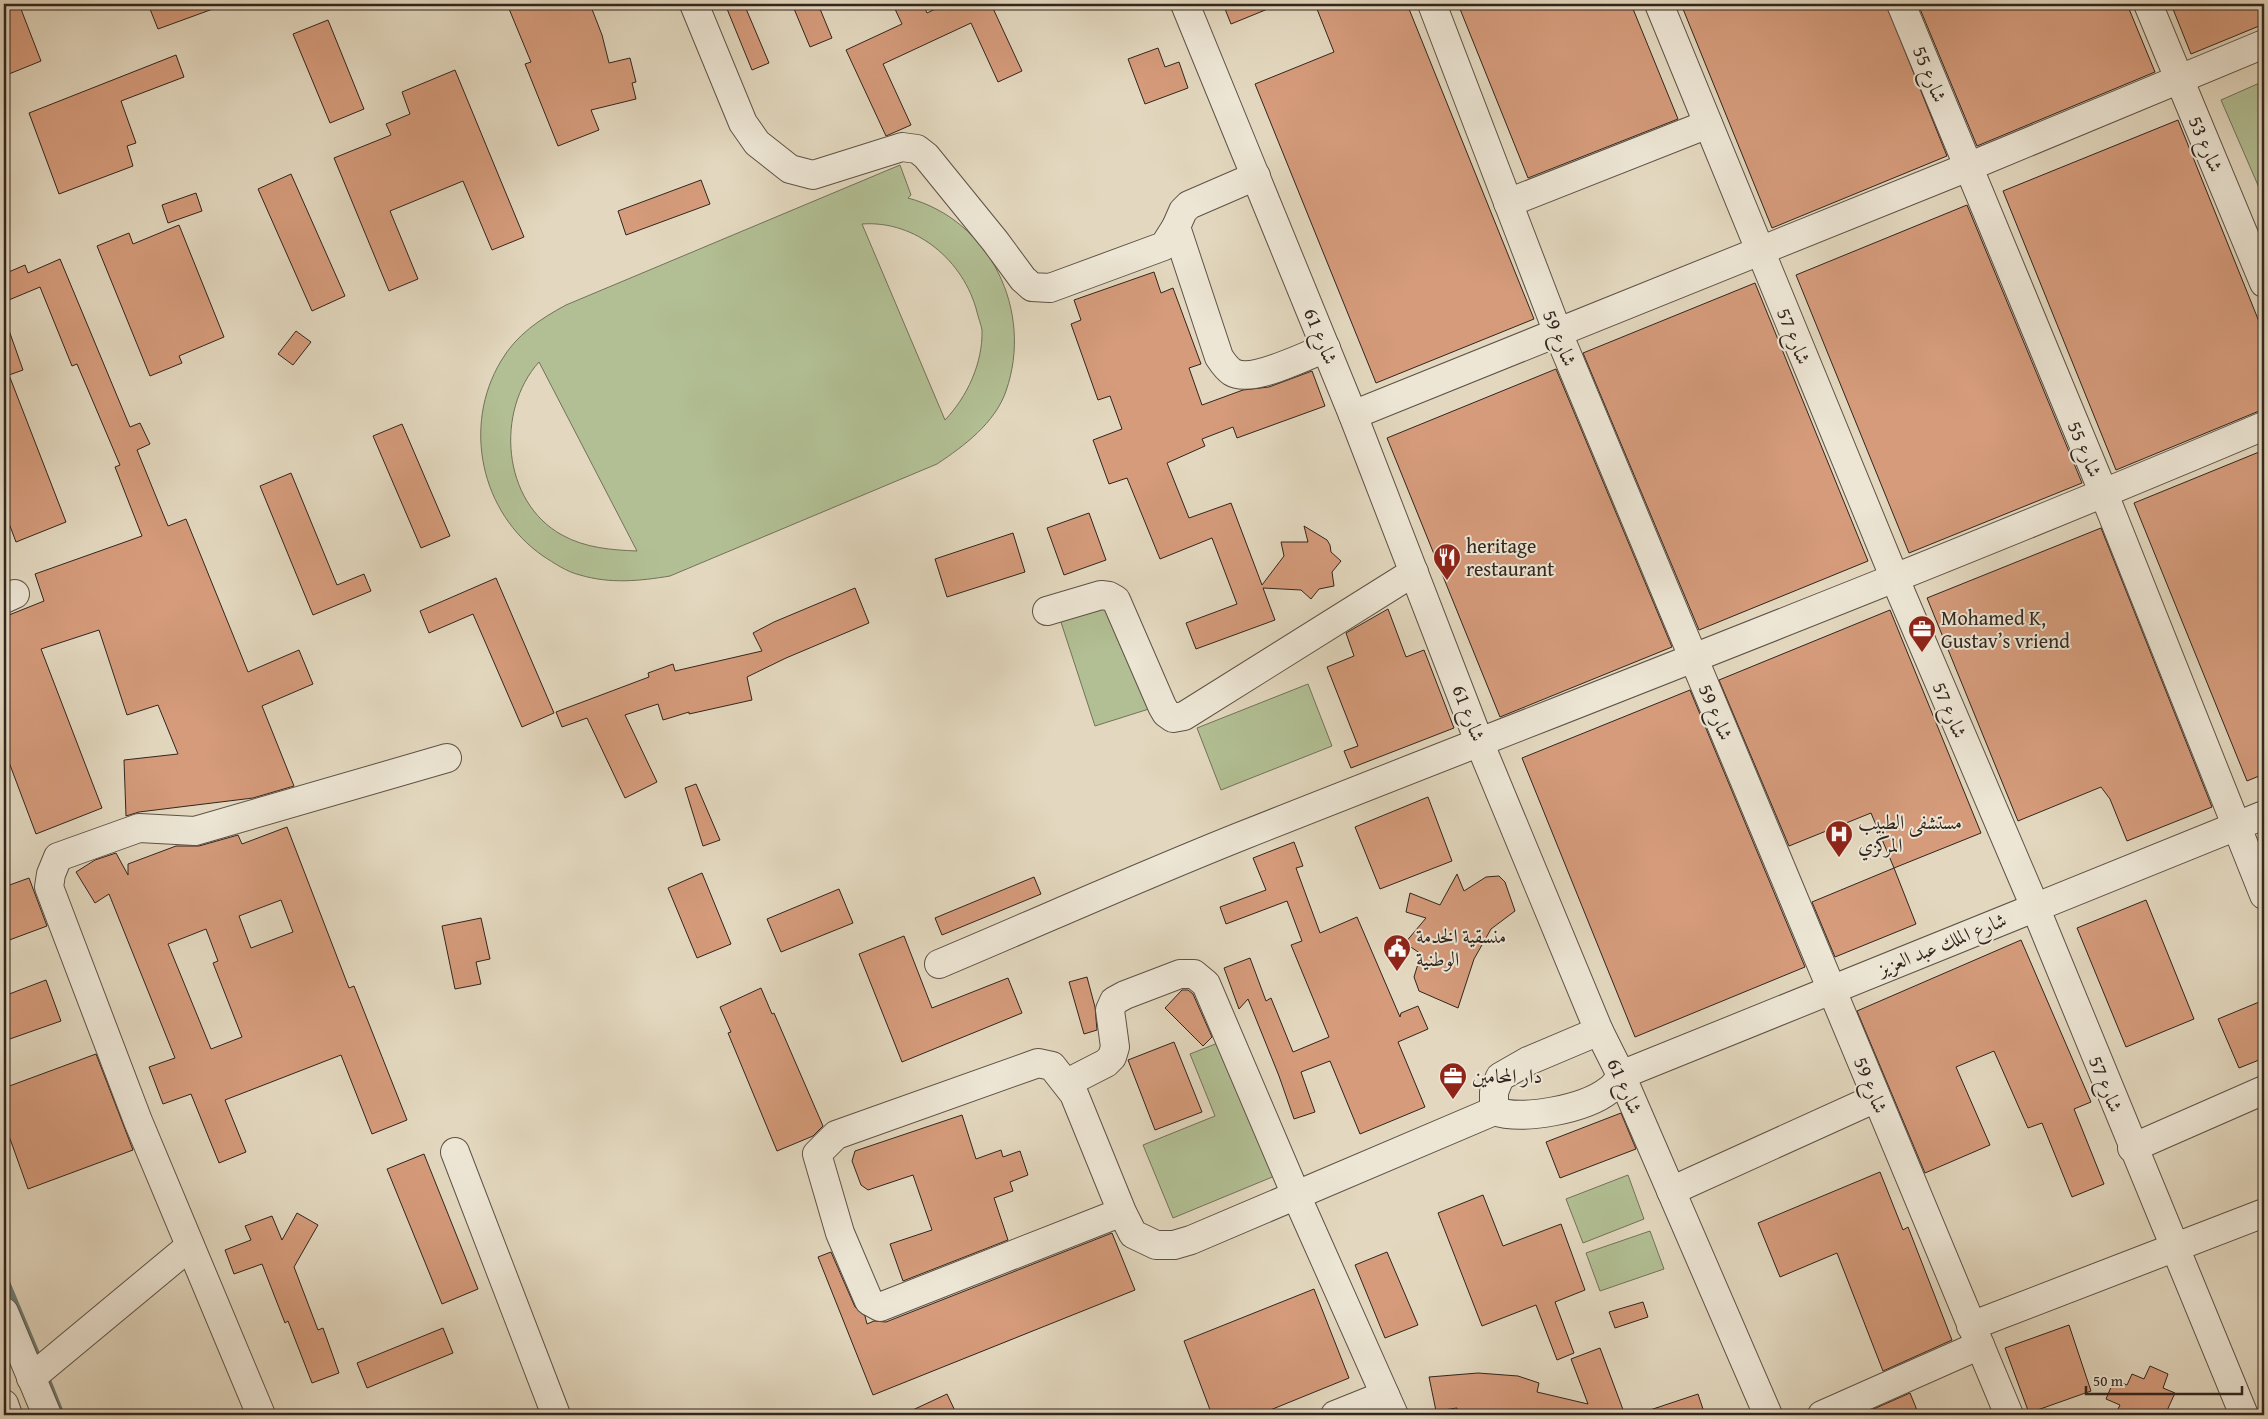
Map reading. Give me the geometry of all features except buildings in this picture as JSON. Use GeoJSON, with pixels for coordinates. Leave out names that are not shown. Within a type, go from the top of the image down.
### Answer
{"type":"FeatureCollection","features":[{"type":"Feature","properties":{"kind":"street"},"geometry":{"type":"LineString","coordinates":[[694,4],[743,123],[757,144],[790,169],[813,175],[889,150],[902,147],[916,149],[926,156],[995,241],[1023,279],[1032,287],[1050,288],[1164,246],[1183,211],[1189,206],[1256,176]]}},
{"type":"Feature","properties":{"kind":"street","name":"شارع 61"},"geometry":{"type":"LineString","coordinates":[[1185,4],[1353,415],[1480,744],[1599,1031],[1622,1075],[1768,1415]]}},
{"type":"Feature","properties":{"kind":"street","name":"شارع 59"},"geometry":{"type":"LineString","coordinates":[[1432,4],[1558,333],[2009,1415]]}},
{"type":"Feature","properties":{"kind":"street","name":"شارع 57"},"geometry":{"type":"LineString","coordinates":[[1659,4],[1894,579],[2035,907],[2173,1248],[2244,1415]]}},
{"type":"Feature","properties":{"kind":"street","name":"شارع 55"},"geometry":{"type":"LineString","coordinates":[[1901,4],[2104,494],[2264,895]]}},
{"type":"Feature","properties":{"kind":"street","name":"شارع 53"},"geometry":{"type":"LineString","coordinates":[[2148,4],[2264,283]]}},
{"type":"Feature","properties":{"kind":"street"},"geometry":{"type":"LineString","coordinates":[[1353,415],[1968,167],[2264,44]]}},
{"type":"Feature","properties":{"kind":"street"},"geometry":{"type":"LineString","coordinates":[[1508,203],[1708,124]]}},
{"type":"Feature","properties":{"kind":"street"},"geometry":{"type":"LineString","coordinates":[[1176,227],[1219,357],[1232,372],[1242,375],[1256,374],[1326,348]]}},
{"type":"Feature","properties":{"kind":"street"},"geometry":{"type":"LineString","coordinates":[[939,964],[1240,837],[1694,660],[2104,494],[2264,426]]}},
{"type":"Feature","properties":{"kind":"street"},"geometry":{"type":"LineString","coordinates":[[1047,611],[1101,595],[1109,596],[1116,600],[1162,706],[1166,713],[1173,718],[1184,716],[1414,572]]}},
{"type":"Feature","properties":{"kind":"street"},"geometry":{"type":"LineString","coordinates":[[261,1415],[138,1121],[49,887],[51,874],[58,857],[139,828],[195,831],[447,758]]}},
{"type":"Feature","properties":{"kind":"street","name":"شارع الملك عبد العزيز"},"geometry":{"type":"LineString","coordinates":[[1622,1075],[2264,815]]}},
{"type":"Feature","properties":{"kind":"street"},"geometry":{"type":"LineString","coordinates":[[1067,1083],[1106,1063],[1112,1057],[1115,1047],[1110,1010],[1114,1001],[1124,994],[1180,974],[1194,974],[1206,984],[1296,1195],[1390,1405],[1335,1415]]}},
{"type":"Feature","properties":{"kind":"street"},"geometry":{"type":"LineString","coordinates":[[1494,1111],[1494,1092],[1500,1077],[1528,1061],[1599,1031]]}},
{"type":"Feature","properties":{"kind":"street"},"geometry":{"type":"LineString","coordinates":[[1122,1212],[880,1307],[869,1300],[840,1233],[817,1154],[836,1135],[1038,1063],[1052,1066],[1074,1094],[1122,1212],[1133,1234],[1156,1244],[1174,1244],[1248,1217],[1494,1111],[1507,1116],[1549,1113],[1592,1100],[1610,1090],[1622,1075]]}},
{"type":"Feature","properties":{"kind":"street"},"geometry":{"type":"LineString","coordinates":[[2132,1148],[2264,1090]]}},
{"type":"Feature","properties":{"kind":"street"},"geometry":{"type":"LineString","coordinates":[[1671,1191],[1876,1098]]}},
{"type":"Feature","properties":{"kind":"street"},"geometry":{"type":"LineString","coordinates":[[455,1152],[556,1415]]}},
{"type":"Feature","properties":{"kind":"street"},"geometry":{"type":"LineString","coordinates":[[1822,1415],[1976,1336],[2173,1248],[2264,1213]]}},
{"type":"Feature","properties":{"kind":"street"},"geometry":{"type":"LineString","coordinates":[[32,1378],[190,1246]]}},
{"type":"Feature","properties":{"kind":"street"},"geometry":{"type":"LineString","coordinates":[[4,1312],[47,1415]]}},
{"type":"Feature","properties":{"kind":"street"},"geometry":{"type":"LineString","coordinates":[[4,1404],[8,1415]]}},
{"type":"Feature","properties":{"kind":"green space"},"geometry":{"type":"Polygon","coordinates":[[[2264,81],[2264,199],[2221,100],[2264,81]]]}},
{"type":"Feature","properties":{"kind":"green space"},"geometry":{"type":"Polygon","coordinates":[[[900,165],[911,195],[908,198],[937,209],[962,226],[982,248],[998,273],[1009,301],[1014,330],[1013,361],[1006,391],[994,413],[978,433],[937,464],[670,576],[636,580],[602,580],[565,570],[543,556],[522,538],[505,517],[492,493],[484,467],[481,440],[482,413],[489,386],[501,361],[514,343],[529,328],[566,305],[900,165]],[[862,224],[945,420],[967,390],[980,355],[982,330],[971,293],[961,276],[935,247],[901,229],[882,225],[862,224]],[[539,362],[525,382],[516,405],[511,430],[512,454],[517,479],[527,501],[542,520],[562,535],[580,543],[599,548],[637,551],[539,362]]]}},
{"type":"Feature","properties":{"kind":"green space"},"geometry":{"type":"Polygon","coordinates":[[[1113,589],[1152,708],[1095,726],[1056,607],[1113,589]]]}},
{"type":"Feature","properties":{"kind":"green space"},"geometry":{"type":"Polygon","coordinates":[[[1308,684],[1332,746],[1221,790],[1197,728],[1308,684]]]}},
{"type":"Feature","properties":{"kind":"green space"},"geometry":{"type":"Polygon","coordinates":[[[1228,1039],[1282,1173],[1173,1218],[1143,1145],[1215,1116],[1190,1054],[1228,1039]]]}},
{"type":"Feature","properties":{"kind":"green space"},"geometry":{"type":"Polygon","coordinates":[[[1628,1175],[1644,1219],[1583,1243],[1566,1199],[1628,1175]]]}},
{"type":"Feature","properties":{"kind":"green space"},"geometry":{"type":"Polygon","coordinates":[[[1650,1231],[1664,1269],[1600,1291],[1586,1253],[1650,1231]]]}},
{"type":"Feature","properties":{"kind":"waterway"},"geometry":{"type":"LineString","coordinates":[[4,1275],[40,1361]]}},
{"type":"Feature","properties":{"kind":"waterway"},"geometry":{"type":"LineString","coordinates":[[46,1375],[62,1415]]}},
{"type":"Feature","properties":{"kind":"place","name":"heritage restaurant"},"geometry":{"type":"Point","coordinates":[1447,581]}},
{"type":"Feature","properties":{"kind":"place","name":"Mohamed K, Gustav’s vriend"},"geometry":{"type":"Point","coordinates":[1922,653]}},
{"type":"Feature","properties":{"kind":"place","name":"مستشفى الطبيب المركزي"},"geometry":{"type":"Point","coordinates":[1839,858]}},
{"type":"Feature","properties":{"kind":"place","name":"منسقية الخدمة الوطنية"},"geometry":{"type":"Point","coordinates":[1397,972]}},
{"type":"Feature","properties":{"kind":"place","name":"دار المحامين"},"geometry":{"type":"Point","coordinates":[1453,1100]}}]}
